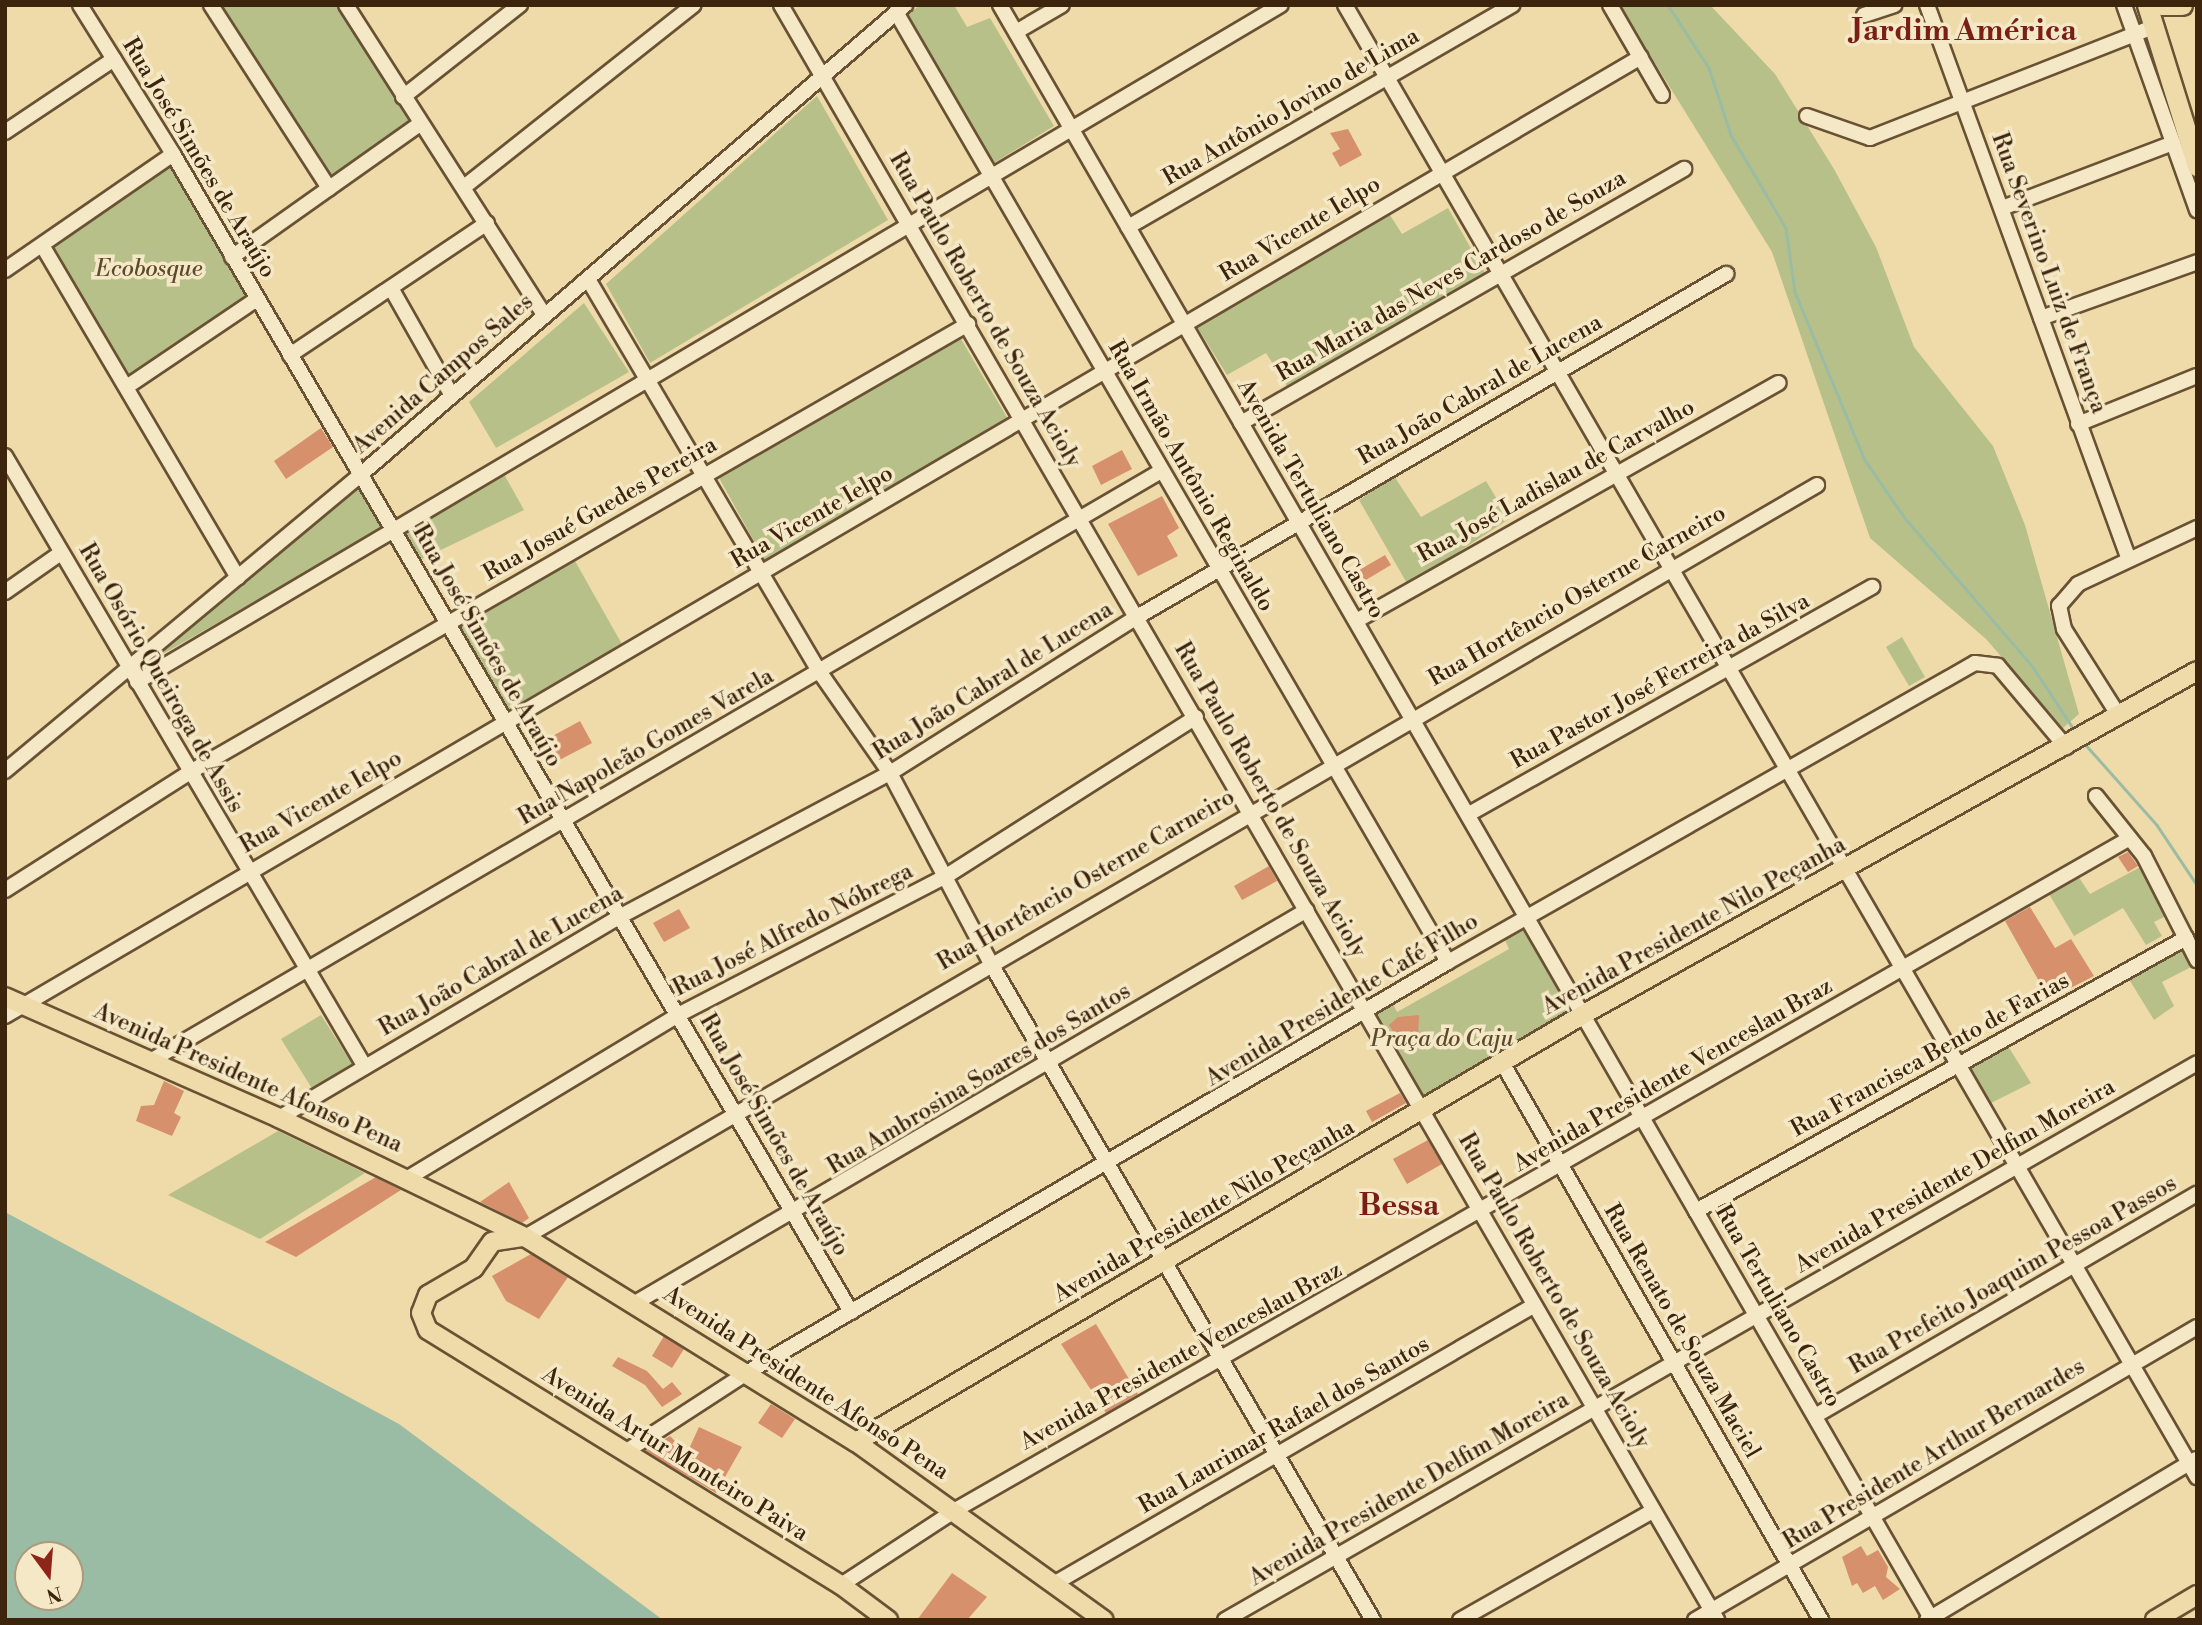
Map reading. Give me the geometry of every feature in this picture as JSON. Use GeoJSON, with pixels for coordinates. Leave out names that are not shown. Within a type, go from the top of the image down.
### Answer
{"type":"FeatureCollection","features":[{"type":"Feature","properties":{"kind":"highway"},"geometry":{"type":"LineString","coordinates":[[2147,5],[2144,31],[2165,64],[2180,141],[2197,166]]}},
{"type":"Feature","properties":{"kind":"highway"},"geometry":{"type":"LineString","coordinates":[[2161,5],[2182,5]]}},
{"type":"Feature","properties":{"kind":"main road","name":"Avenida Presidente Nilo Peçanha"},"geometry":{"type":"LineString","coordinates":[[856,1442],[1426,1111],[1584,1014],[2066,747],[2197,671]]}},
{"type":"Feature","properties":{"kind":"main road","name":"Avenida Presidente Afonso Pena"},"geometry":{"type":"LineString","coordinates":[[5,997],[279,1118],[408,1178],[525,1237],[748,1371],[856,1442],[957,1509],[1104,1620]]}},
{"type":"Feature","properties":{"kind":"main road","name":"Avenida Presidente Afonso Pena"},"geometry":{"type":"LineString","coordinates":[[469,1208],[492,1242]]}},
{"type":"Feature","properties":{"kind":"main road","name":"Rua Hortêncio Osterne Carneiro"},"geometry":{"type":"LineString","coordinates":[[492,1242],[525,1237]]}},
{"type":"Feature","properties":{"kind":"main road","name":"Avenida Artur Monteiro Paiva"},"geometry":{"type":"LineString","coordinates":[[492,1242],[474,1268],[428,1295],[421,1313],[433,1335],[841,1585],[888,1620]]}},
{"type":"Feature","properties":{"kind":"main road"},"geometry":{"type":"LineString","coordinates":[[2155,1620],[2197,1595]]}},
{"type":"Feature","properties":{"kind":"street","name":"Rua José Simões de Araújo"},"geometry":{"type":"LineString","coordinates":[[80,5],[173,154],[503,722],[678,1015],[733,1115],[851,1312]]}},
{"type":"Feature","properties":{"kind":"street"},"geometry":{"type":"LineString","coordinates":[[211,5],[329,188]]}},
{"type":"Feature","properties":{"kind":"street"},"geometry":{"type":"LineString","coordinates":[[346,5],[545,316]]}},
{"type":"Feature","properties":{"kind":"street"},"geometry":{"type":"LineString","coordinates":[[404,97],[520,5]]}},
{"type":"Feature","properties":{"kind":"street"},"geometry":{"type":"LineString","coordinates":[[464,187],[694,5]]}},
{"type":"Feature","properties":{"kind":"street","name":"Rua Paulo Roberto de Souza Acioly"},"geometry":{"type":"LineString","coordinates":[[781,5],[1025,421],[1196,717],[1248,813],[1426,1111],[1533,1306],[1714,1615]]}},
{"type":"Feature","properties":{"kind":"street","name":"Avenida Tertuliano Castro"},"geometry":{"type":"LineString","coordinates":[[1000,5],[1584,1014]]}},
{"type":"Feature","properties":{"kind":"street"},"geometry":{"type":"LineString","coordinates":[[1016,32],[1062,5]]}},
{"type":"Feature","properties":{"kind":"street"},"geometry":{"type":"LineString","coordinates":[[136,682],[647,376],[992,180],[1281,5]]}},
{"type":"Feature","properties":{"kind":"street"},"geometry":{"type":"LineString","coordinates":[[1345,5],[1386,78],[1503,270],[1615,472],[1790,768],[1957,1066],[2132,1363],[2193,1460],[2197,1477]]}},
{"type":"Feature","properties":{"kind":"street","name":"Rua Antônio Jovino de Lima"},"geometry":{"type":"LineString","coordinates":[[1128,227],[1512,5]]}},
{"type":"Feature","properties":{"kind":"street"},"geometry":{"type":"LineString","coordinates":[[1610,5],[1662,95]]}},
{"type":"Feature","properties":{"kind":"street"},"geometry":{"type":"LineString","coordinates":[[1864,15],[1894,5]]}},
{"type":"Feature","properties":{"kind":"street","name":"Rua Severino Luiz de França"},"geometry":{"type":"LineString","coordinates":[[1927,5],[1965,103],[2078,424],[2128,557]]}},
{"type":"Feature","properties":{"kind":"street"},"geometry":{"type":"LineString","coordinates":[[2124,5],[2144,31],[2180,141],[2197,210]]}},
{"type":"Feature","properties":{"kind":"street","name":"Avenida Campos Sales"},"geometry":{"type":"LineString","coordinates":[[5,771],[360,475],[900,9]]}},
{"type":"Feature","properties":{"kind":"street","name":"Rua Irmão Antônio Reginaldo"},"geometry":{"type":"LineString","coordinates":[[900,9],[992,180],[1448,962]]}},
{"type":"Feature","properties":{"kind":"street"},"geometry":{"type":"LineString","coordinates":[[1807,116],[1870,138],[2144,31]]}},
{"type":"Feature","properties":{"kind":"street","name":"Rua Vicente Ielpo"},"geometry":{"type":"LineString","coordinates":[[5,1016],[503,722],[1025,421],[1442,170],[1641,57]]}},
{"type":"Feature","properties":{"kind":"street"},"geometry":{"type":"LineString","coordinates":[[5,132],[114,60]]}},
{"type":"Feature","properties":{"kind":"street"},"geometry":{"type":"LineString","coordinates":[[232,257],[421,124]]}},
{"type":"Feature","properties":{"kind":"street"},"geometry":{"type":"LineString","coordinates":[[2002,208],[2180,141]]}},
{"type":"Feature","properties":{"kind":"street"},"geometry":{"type":"LineString","coordinates":[[5,270],[173,154]]}},
{"type":"Feature","properties":{"kind":"street","name":"Rua Maria das Neves Cardoso de Souza"},"geometry":{"type":"LineString","coordinates":[[1241,424],[1503,270],[1684,169]]}},
{"type":"Feature","properties":{"kind":"street"},"geometry":{"type":"LineString","coordinates":[[290,355],[487,223]]}},
{"type":"Feature","properties":{"kind":"street"},"geometry":{"type":"LineString","coordinates":[[42,245],[128,386],[238,578]]}},
{"type":"Feature","properties":{"kind":"street"},"geometry":{"type":"LineString","coordinates":[[2041,318],[2197,262]]}},
{"type":"Feature","properties":{"kind":"street","name":"Rua João Cabral de Lucena"},"geometry":{"type":"LineString","coordinates":[[279,1118],[619,917],[890,773],[1137,617],[1726,274]]}},
{"type":"Feature","properties":{"kind":"street"},"geometry":{"type":"LineString","coordinates":[[588,279],[706,474],[821,674],[890,773],[948,875],[991,964],[1373,1620]]}},
{"type":"Feature","properties":{"kind":"street"},"geometry":{"type":"LineString","coordinates":[[391,288],[452,396]]}},
{"type":"Feature","properties":{"kind":"street"},"geometry":{"type":"LineString","coordinates":[[128,386],[257,299]]}},
{"type":"Feature","properties":{"kind":"street","name":"Rua Josué Guedes Pereira"},"geometry":{"type":"LineString","coordinates":[[5,890],[190,772],[968,324]]}},
{"type":"Feature","properties":{"kind":"street"},"geometry":{"type":"LineString","coordinates":[[2078,424],[2197,376]]}},
{"type":"Feature","properties":{"kind":"street","name":"Rua José Ladislau de Carvalho"},"geometry":{"type":"LineString","coordinates":[[1356,621],[1615,472],[1779,383]]}},
{"type":"Feature","properties":{"kind":"street","name":"Rua Osório Queiroga de Assis"},"geometry":{"type":"LineString","coordinates":[[5,456],[365,1067]]}},
{"type":"Feature","properties":{"kind":"street","name":"Rua Napoleão Gomes Varela"},"geometry":{"type":"LineString","coordinates":[[152,1060],[562,820],[821,674],[1161,471]]}},
{"type":"Feature","properties":{"kind":"street","name":"Rua Hortêncio Osterne Carneiro"},"geometry":{"type":"LineString","coordinates":[[525,1237],[1248,813],[1817,485]]}},
{"type":"Feature","properties":{"kind":"street"},"geometry":{"type":"LineString","coordinates":[[2119,716],[2064,629],[2059,606],[2078,584],[2128,557],[2197,528]]}},
{"type":"Feature","properties":{"kind":"street"},"geometry":{"type":"LineString","coordinates":[[5,592],[61,553]]}},
{"type":"Feature","properties":{"kind":"street","name":"Rua Pastor José Ferreira da Silva"},"geometry":{"type":"LineString","coordinates":[[1469,814],[1872,587]]}},
{"type":"Feature","properties":{"kind":"street","name":"Avenida Presidente Café Filho"},"geometry":{"type":"LineString","coordinates":[[625,1452],[748,1371],[1108,1165],[1448,962],[1985,661],[1998,666],[2066,747]]}},
{"type":"Feature","properties":{"kind":"street","name":"Rua José Alfredo Nóbrega"},"geometry":{"type":"LineString","coordinates":[[408,1178],[678,1015],[948,875],[1196,717]]}},
{"type":"Feature","properties":{"kind":"street"},"geometry":{"type":"LineString","coordinates":[[2096,796],[2130,838],[2197,960]]}},
{"type":"Feature","properties":{"kind":"street","name":"Avenida Presidente Venceslau Braz"},"geometry":{"type":"LineString","coordinates":[[841,1585],[957,1509],[1481,1213],[2130,838]]}},
{"type":"Feature","properties":{"kind":"street","name":"Rua Ambrosina Soares dos Santos"},"geometry":{"type":"LineString","coordinates":[[635,1304],[794,1215],[1307,910]]}},
{"type":"Feature","properties":{"kind":"street","name":"Rua Francisca Bento de Farias"},"geometry":{"type":"LineString","coordinates":[[1696,1211],[2186,938]]}},
{"type":"Feature","properties":{"kind":"street","name":"Rua Tertuliano Castro"},"geometry":{"type":"LineString","coordinates":[[1584,1014],[1930,1619]]}},
{"type":"Feature","properties":{"kind":"street","name":"Avenida Presidente Delfim Moreira"},"geometry":{"type":"LineString","coordinates":[[1225,1620],[1338,1558],[2197,1062]]}},
{"type":"Feature","properties":{"kind":"street","name":"Rua Renato de Souza Maciel"},"geometry":{"type":"LineString","coordinates":[[1503,1064],[1563,1166],[1672,1364],[1821,1620]]}},
{"type":"Feature","properties":{"kind":"street","name":"Rua Prefeito Joaquim Pessoa Passos"},"geometry":{"type":"LineString","coordinates":[[1815,1416],[2197,1194]]}},
{"type":"Feature","properties":{"kind":"street","name":"Rua Laurimar Rafael dos Santos"},"geometry":{"type":"LineString","coordinates":[[1056,1582],[1278,1456],[1533,1306]]}},
{"type":"Feature","properties":{"kind":"street","name":"Rua Presidente Arthur Bernardes"},"geometry":{"type":"LineString","coordinates":[[1695,1620],[1714,1615],[1872,1517],[2197,1327]]}},
{"type":"Feature","properties":{"kind":"street"},"geometry":{"type":"LineString","coordinates":[[1930,1619],[2193,1460]]}},
{"type":"Feature","properties":{"kind":"street"},"geometry":{"type":"LineString","coordinates":[[1460,1620],[1653,1511]]}},
{"type":"Feature","properties":{"kind":"green space"},"geometry":{"type":"Polygon","coordinates":[[[216,5],[337,5],[413,123],[331,180],[216,5]]]}},
{"type":"Feature","properties":{"kind":"green space"},"geometry":{"type":"Polygon","coordinates":[[[921,5],[954,5],[967,27],[990,18],[1054,126],[994,163],[907,14],[921,5]]]}},
{"type":"Feature","properties":{"kind":"green space"},"geometry":{"type":"Polygon","coordinates":[[[1619,5],[1710,5],[1775,74],[1834,169],[1876,247],[1914,347],[1993,446],[2025,525],[2079,714],[2063,728],[1986,639],[1870,538],[1772,252],[1619,5]]]}},
{"type":"Feature","properties":{"kind":"green space"},"geometry":{"type":"Polygon","coordinates":[[[817,96],[888,220],[650,363],[606,284],[817,96]]]}},
{"type":"Feature","properties":{"kind":"green space","name":"Ecobosque"},"geometry":{"type":"Polygon","coordinates":[[[173,154],[257,299],[128,386],[42,245],[173,154]]]}},
{"type":"Feature","properties":{"kind":"green space"},"geometry":{"type":"Polygon","coordinates":[[[1448,208],[1485,273],[1288,388],[1266,353],[1227,375],[1197,327],[1390,215],[1402,234],[1448,208]]]}},
{"type":"Feature","properties":{"kind":"green space"},"geometry":{"type":"Polygon","coordinates":[[[584,303],[629,372],[496,448],[469,402],[584,303]]]}},
{"type":"Feature","properties":{"kind":"green space"},"geometry":{"type":"Polygon","coordinates":[[[961,339],[1008,419],[765,561],[718,476],[961,339]]]}},
{"type":"Feature","properties":{"kind":"green space"},"geometry":{"type":"Polygon","coordinates":[[[504,474],[524,510],[422,559],[402,531],[504,474]]]}},
{"type":"Feature","properties":{"kind":"green space"},"geometry":{"type":"Polygon","coordinates":[[[1394,476],[1421,517],[1486,481],[1509,519],[1408,585],[1359,500],[1394,476]]]}},
{"type":"Feature","properties":{"kind":"green space"},"geometry":{"type":"Polygon","coordinates":[[[359,488],[383,528],[142,666],[359,488]]]}},
{"type":"Feature","properties":{"kind":"green space"},"geometry":{"type":"Polygon","coordinates":[[[575,561],[623,646],[507,710],[460,625],[575,561]]]}},
{"type":"Feature","properties":{"kind":"green space"},"geometry":{"type":"Polygon","coordinates":[[[1902,637],[1925,677],[1909,686],[1886,647],[1902,637]]]}},
{"type":"Feature","properties":{"kind":"green space"},"geometry":{"type":"Polygon","coordinates":[[[2144,865],[2168,915],[2154,922],[2162,936],[2146,945],[2123,908],[2074,936],[2049,894],[2078,876],[2090,894],[2144,865]]]}},
{"type":"Feature","properties":{"kind":"green space","name":"Praça do Caju"},"geometry":{"type":"Polygon","coordinates":[[[1523,929],[1575,1014],[1424,1103],[1375,1015],[1393,1004],[1397,1012],[1509,949],[1505,940],[1523,929]]]}},
{"type":"Feature","properties":{"kind":"green space"},"geometry":{"type":"Polygon","coordinates":[[[2182,944],[2193,966],[2162,982],[2174,1006],[2154,1020],[2127,976],[2182,944]]]}},
{"type":"Feature","properties":{"kind":"green space"},"geometry":{"type":"Polygon","coordinates":[[[321,1015],[353,1065],[313,1090],[281,1039],[321,1015]]]}},
{"type":"Feature","properties":{"kind":"green space"},"geometry":{"type":"Polygon","coordinates":[[[2008,1046],[2031,1083],[1985,1106],[1964,1070],[2008,1046]]]}},
{"type":"Feature","properties":{"kind":"green space"},"geometry":{"type":"Polygon","coordinates":[[[278,1131],[365,1173],[260,1239],[168,1195],[278,1131]]]}},
{"type":"Feature","properties":{"kind":"shaded area"},"geometry":{"type":"Polygon","coordinates":[[[5,1212],[399,1424],[663,1620],[5,1620],[5,1212]]]}},
{"type":"Feature","properties":{"kind":"building"},"geometry":{"type":"Polygon","coordinates":[[[1348,129],[1362,155],[1340,167],[1332,153],[1340,149],[1330,133],[1348,129]]]}},
{"type":"Feature","properties":{"kind":"building"},"geometry":{"type":"Polygon","coordinates":[[[321,428],[333,447],[286,479],[274,461],[321,428]]]}},
{"type":"Feature","properties":{"kind":"building"},"geometry":{"type":"Polygon","coordinates":[[[1122,450],[1132,469],[1101,485],[1092,466],[1122,450]]]}},
{"type":"Feature","properties":{"kind":"building"},"geometry":{"type":"Polygon","coordinates":[[[1162,496],[1179,528],[1167,536],[1178,556],[1138,576],[1108,524],[1162,496]]]}},
{"type":"Feature","properties":{"kind":"building"},"geometry":{"type":"Polygon","coordinates":[[[1385,555],[1391,565],[1354,587],[1349,576],[1385,555]]]}},
{"type":"Feature","properties":{"kind":"building"},"geometry":{"type":"Polygon","coordinates":[[[580,721],[592,743],[548,766],[536,745],[580,721]]]}},
{"type":"Feature","properties":{"kind":"building"},"geometry":{"type":"Polygon","coordinates":[[[2128,852],[2138,866],[2128,872],[2118,857],[2128,852]]]}},
{"type":"Feature","properties":{"kind":"building"},"geometry":{"type":"Polygon","coordinates":[[[1269,866],[1277,881],[1242,900],[1234,886],[1269,866]]]}},
{"type":"Feature","properties":{"kind":"building"},"geometry":{"type":"Polygon","coordinates":[[[2030,907],[2055,948],[2071,939],[2094,976],[2049,999],[2005,921],[2030,907]]]}},
{"type":"Feature","properties":{"kind":"building"},"geometry":{"type":"Polygon","coordinates":[[[679,909],[690,928],[664,942],[653,923],[679,909]]]}},
{"type":"Feature","properties":{"kind":"building"},"geometry":{"type":"Polygon","coordinates":[[[1419,1015],[1418,1040],[1406,1051],[1389,1025],[1398,1017],[1419,1015]]]}},
{"type":"Feature","properties":{"kind":"building"},"geometry":{"type":"Polygon","coordinates":[[[164,1081],[184,1091],[174,1113],[181,1117],[172,1136],[136,1121],[141,1106],[154,1105],[164,1081]]]}},
{"type":"Feature","properties":{"kind":"building"},"geometry":{"type":"Polygon","coordinates":[[[1400,1093],[1406,1103],[1372,1122],[1366,1111],[1400,1093]]]}},
{"type":"Feature","properties":{"kind":"building"},"geometry":{"type":"Polygon","coordinates":[[[1428,1140],[1442,1164],[1407,1184],[1393,1159],[1428,1140]]]}},
{"type":"Feature","properties":{"kind":"building"},"geometry":{"type":"Polygon","coordinates":[[[376,1177],[401,1190],[296,1257],[265,1242],[376,1177]]]}},
{"type":"Feature","properties":{"kind":"building"},"geometry":{"type":"Polygon","coordinates":[[[509,1182],[529,1218],[522,1223],[480,1202],[509,1182]]]}},
{"type":"Feature","properties":{"kind":"building"},"geometry":{"type":"Polygon","coordinates":[[[531,1254],[568,1277],[539,1319],[506,1301],[492,1276],[531,1254]]]}},
{"type":"Feature","properties":{"kind":"building"},"geometry":{"type":"Polygon","coordinates":[[[1096,1324],[1138,1394],[1106,1413],[1061,1344],[1096,1324]]]}},
{"type":"Feature","properties":{"kind":"building"},"geometry":{"type":"Polygon","coordinates":[[[664,1336],[684,1349],[672,1368],[652,1356],[664,1336]]]}},
{"type":"Feature","properties":{"kind":"building"},"geometry":{"type":"Polygon","coordinates":[[[618,1357],[647,1371],[663,1389],[672,1382],[682,1394],[662,1407],[645,1385],[612,1366],[618,1357]]]}},
{"type":"Feature","properties":{"kind":"building"},"geometry":{"type":"Polygon","coordinates":[[[771,1404],[795,1419],[782,1438],[758,1423],[771,1404]]]}},
{"type":"Feature","properties":{"kind":"building"},"geometry":{"type":"Polygon","coordinates":[[[699,1427],[742,1447],[716,1493],[645,1451],[670,1436],[687,1453],[699,1427]]]}},
{"type":"Feature","properties":{"kind":"building"},"geometry":{"type":"Polygon","coordinates":[[[1861,1546],[1867,1556],[1878,1550],[1888,1567],[1886,1577],[1900,1589],[1883,1600],[1875,1586],[1863,1593],[1857,1583],[1852,1586],[1842,1557],[1861,1546]]]}},
{"type":"Feature","properties":{"kind":"building"},"geometry":{"type":"Polygon","coordinates":[[[952,1573],[987,1597],[967,1620],[917,1620],[952,1573]]]}},
{"type":"Feature","properties":{"kind":"waterway"},"geometry":{"type":"LineString","coordinates":[[1668,5],[1709,68],[1731,135],[1786,228],[1795,292],[1865,460],[1905,518],[2033,667],[2075,731]]}},
{"type":"Feature","properties":{"kind":"waterway"},"geometry":{"type":"LineString","coordinates":[[2086,745],[2157,825],[2197,885]]}},
{"type":"Feature","properties":{"kind":"district","name":"Jardim América"},"geometry":{"type":"Point","coordinates":[1964,31]}},
{"type":"Feature","properties":{"kind":"district","name":"Bessa"},"geometry":{"type":"Point","coordinates":[1399,1206]}}]}
